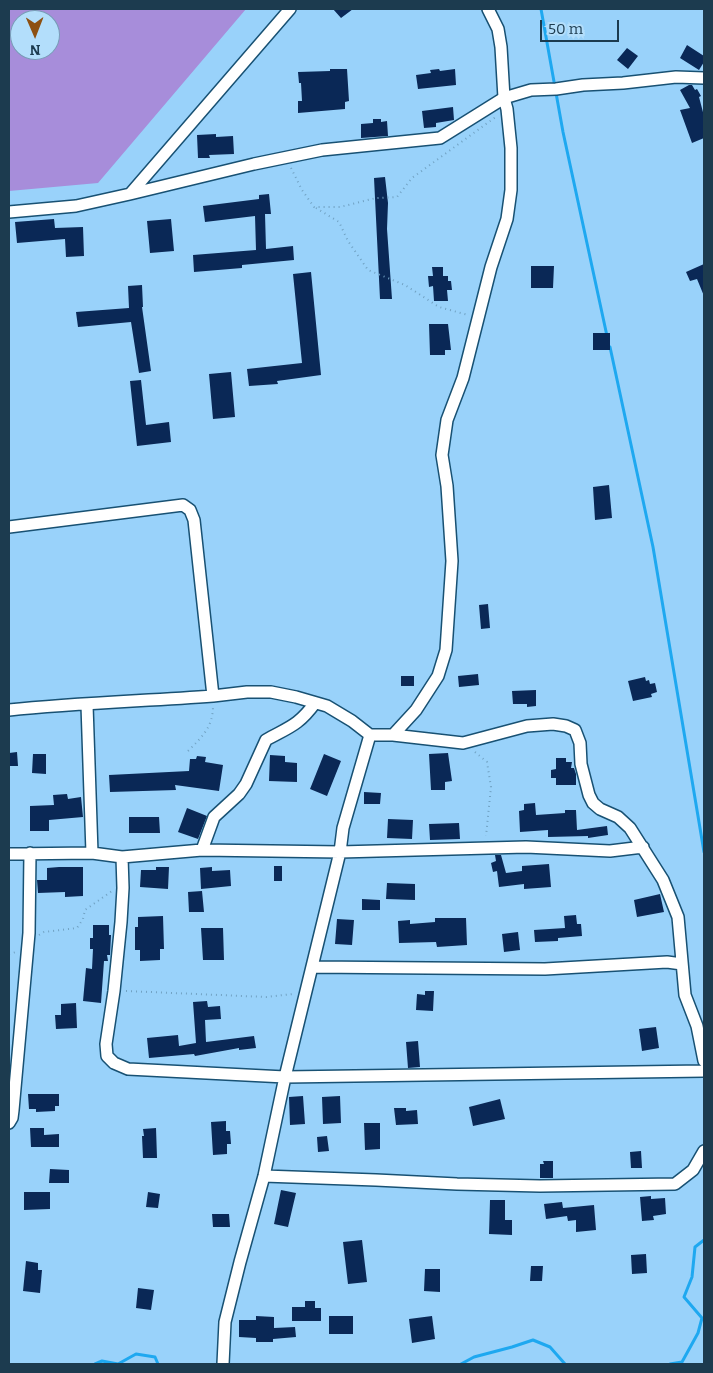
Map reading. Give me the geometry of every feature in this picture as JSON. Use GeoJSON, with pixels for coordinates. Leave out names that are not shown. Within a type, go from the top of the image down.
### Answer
{"type":"FeatureCollection","features":[{"type":"Feature","properties":{"kind":"street"},"geometry":{"type":"LineString","coordinates":[[130,194],[290,9]]}},
{"type":"Feature","properties":{"kind":"street"},"geometry":{"type":"LineString","coordinates":[[394,734],[416,710],[438,676],[446,650],[452,561],[447,486],[442,455],[446,420],[463,378],[477,318],[507,219],[510,200],[511,148],[501,47],[498,28],[488,9]]}},
{"type":"Feature","properties":{"kind":"street"},"geometry":{"type":"LineString","coordinates":[[9,212],[76,206],[322,150],[440,138],[531,90],[583,85],[623,84],[676,77],[704,78]]}},
{"type":"Feature","properties":{"kind":"street"},"geometry":{"type":"LineString","coordinates":[[9,528],[183,505],[190,510],[194,520],[213,696]]}},
{"type":"Feature","properties":{"kind":"street"},"geometry":{"type":"LineString","coordinates":[[9,710],[50,705],[88,705],[248,692],[271,692],[327,706],[352,721],[370,735],[394,734],[463,743],[527,726],[553,724],[575,730],[580,743],[581,764],[593,803],[600,809],[618,817],[630,828],[663,880],[678,917],[685,995],[697,1026],[704,1061]]}},
{"type":"Feature","properties":{"kind":"street"},"geometry":{"type":"LineString","coordinates":[[202,850],[214,817],[234,800],[246,784],[266,740],[304,719],[315,703]]}},
{"type":"Feature","properties":{"kind":"street"},"geometry":{"type":"LineString","coordinates":[[88,705],[92,853]]}},
{"type":"Feature","properties":{"kind":"street"},"geometry":{"type":"LineString","coordinates":[[223,1364],[225,1322],[264,1176],[285,1078],[340,852],[343,828],[370,735]]}},
{"type":"Feature","properties":{"kind":"street"},"geometry":{"type":"LineString","coordinates":[[9,854],[92,853],[122,857],[202,850],[340,852],[526,847],[610,852],[643,847]]}},
{"type":"Feature","properties":{"kind":"street"},"geometry":{"type":"LineString","coordinates":[[9,1123],[12,1118],[29,933],[30,853]]}},
{"type":"Feature","properties":{"kind":"street"},"geometry":{"type":"LineString","coordinates":[[122,857],[123,888],[114,991],[106,1044],[107,1056],[114,1063],[128,1069],[285,1078],[704,1071]]}},
{"type":"Feature","properties":{"kind":"street"},"geometry":{"type":"LineString","coordinates":[[312,967],[545,969],[667,962],[682,964]]}},
{"type":"Feature","properties":{"kind":"street"},"geometry":{"type":"LineString","coordinates":[[264,1176],[540,1186],[675,1184],[693,1170],[704,1151]]}},
{"type":"Feature","properties":{"kind":"path"},"geometry":{"type":"LineString","coordinates":[[314,207],[340,207],[376,198],[396,197],[412,178],[506,104]]}},
{"type":"Feature","properties":{"kind":"path"},"geometry":{"type":"LineString","coordinates":[[285,157],[302,190],[314,207],[339,222],[348,241],[368,270],[405,285],[438,307],[477,318]]}},
{"type":"Feature","properties":{"kind":"path"},"geometry":{"type":"LineString","coordinates":[[188,751],[205,735],[213,717],[213,696]]}},
{"type":"Feature","properties":{"kind":"path"},"geometry":{"type":"LineString","coordinates":[[463,743],[472,748],[486,762],[491,787],[486,849]]}},
{"type":"Feature","properties":{"kind":"path"},"geometry":{"type":"LineString","coordinates":[[29,933],[30,939],[44,932],[77,928],[83,919],[85,910],[111,892],[123,888]]}},
{"type":"Feature","properties":{"kind":"path"},"geometry":{"type":"LineString","coordinates":[[9,954],[19,952]]}},
{"type":"Feature","properties":{"kind":"path"},"geometry":{"type":"LineString","coordinates":[[114,991],[266,997],[306,993]]}},
{"type":"Feature","properties":{"kind":"shaded area"},"geometry":{"type":"Polygon","coordinates":[[[9,9],[246,9],[98,183],[9,191],[9,9]]]}},
{"type":"Feature","properties":{"kind":"building"},"geometry":{"type":"Polygon","coordinates":[[[333,9],[353,9],[341,18],[333,9]]]}},
{"type":"Feature","properties":{"kind":"building"},"geometry":{"type":"Polygon","coordinates":[[[687,45],[704,56],[704,62],[699,70],[680,58],[687,45]]]}},
{"type":"Feature","properties":{"kind":"building"},"geometry":{"type":"Polygon","coordinates":[[[627,48],[638,56],[628,69],[617,60],[627,48]]]}},
{"type":"Feature","properties":{"kind":"building"},"geometry":{"type":"Polygon","coordinates":[[[330,69],[347,69],[349,101],[345,102],[345,109],[298,113],[298,101],[302,101],[298,72],[330,71],[330,69]]]}},
{"type":"Feature","properties":{"kind":"building"},"geometry":{"type":"Polygon","coordinates":[[[439,69],[440,71],[455,69],[456,85],[418,89],[416,75],[431,73],[430,70],[439,69]]]}},
{"type":"Feature","properties":{"kind":"building"},"geometry":{"type":"Polygon","coordinates":[[[692,85],[695,90],[697,89],[701,96],[699,97],[704,116],[704,138],[692,143],[680,110],[690,108],[680,90],[692,85]]]}},
{"type":"Feature","properties":{"kind":"building"},"geometry":{"type":"Polygon","coordinates":[[[453,107],[454,120],[436,123],[436,127],[424,128],[422,111],[453,107]]]}},
{"type":"Feature","properties":{"kind":"building"},"geometry":{"type":"Polygon","coordinates":[[[373,119],[381,119],[381,122],[387,121],[388,136],[361,138],[361,124],[373,123],[373,119]]]}},
{"type":"Feature","properties":{"kind":"building"},"geometry":{"type":"Polygon","coordinates":[[[216,134],[216,137],[233,136],[234,154],[209,155],[210,158],[198,158],[197,135],[216,134]]]}},
{"type":"Feature","properties":{"kind":"building"},"geometry":{"type":"Polygon","coordinates":[[[385,177],[388,203],[387,229],[392,299],[380,299],[374,178],[385,177]]]}},
{"type":"Feature","properties":{"kind":"building"},"geometry":{"type":"Polygon","coordinates":[[[269,194],[271,214],[265,214],[266,249],[293,246],[294,260],[242,265],[242,268],[194,272],[193,255],[256,250],[255,216],[205,222],[203,206],[259,199],[259,195],[269,194]]]}},
{"type":"Feature","properties":{"kind":"building"},"geometry":{"type":"Polygon","coordinates":[[[54,219],[55,228],[83,227],[84,256],[66,257],[65,239],[17,243],[15,222],[54,219]]]}},
{"type":"Feature","properties":{"kind":"building"},"geometry":{"type":"Polygon","coordinates":[[[171,219],[174,251],[150,253],[147,221],[171,219]]]}},
{"type":"Feature","properties":{"kind":"building"},"geometry":{"type":"Polygon","coordinates":[[[704,264],[704,296],[697,279],[690,281],[686,272],[704,264]]]}},
{"type":"Feature","properties":{"kind":"building"},"geometry":{"type":"Polygon","coordinates":[[[531,266],[554,266],[553,288],[531,288],[531,266]]]}},
{"type":"Feature","properties":{"kind":"building"},"geometry":{"type":"Polygon","coordinates":[[[432,267],[443,267],[443,276],[448,276],[448,281],[451,281],[452,290],[447,290],[448,301],[434,301],[433,286],[429,287],[428,276],[433,276],[432,267]]]}},
{"type":"Feature","properties":{"kind":"building"},"geometry":{"type":"Polygon","coordinates":[[[311,272],[321,375],[277,381],[278,384],[249,386],[247,369],[302,363],[293,274],[311,272]]]}},
{"type":"Feature","properties":{"kind":"building"},"geometry":{"type":"Polygon","coordinates":[[[142,285],[142,307],[151,371],[139,373],[131,322],[78,327],[76,312],[129,308],[128,286],[142,285]]]}},
{"type":"Feature","properties":{"kind":"building"},"geometry":{"type":"Polygon","coordinates":[[[429,324],[448,324],[451,350],[445,350],[445,355],[430,355],[429,324]]]}},
{"type":"Feature","properties":{"kind":"building"},"geometry":{"type":"Polygon","coordinates":[[[593,333],[610,333],[610,350],[593,350],[593,333]]]}},
{"type":"Feature","properties":{"kind":"building"},"geometry":{"type":"Polygon","coordinates":[[[231,372],[235,417],[213,419],[209,374],[231,372]]]}},
{"type":"Feature","properties":{"kind":"building"},"geometry":{"type":"Polygon","coordinates":[[[141,380],[146,425],[169,422],[171,442],[137,446],[130,381],[141,380]]]}},
{"type":"Feature","properties":{"kind":"building"},"geometry":{"type":"Polygon","coordinates":[[[609,485],[612,518],[595,520],[593,487],[609,485]]]}},
{"type":"Feature","properties":{"kind":"building"},"geometry":{"type":"Polygon","coordinates":[[[488,604],[490,628],[481,629],[479,605],[488,604]]]}},
{"type":"Feature","properties":{"kind":"building"},"geometry":{"type":"Polygon","coordinates":[[[478,674],[479,685],[459,687],[458,676],[478,674]]]}},
{"type":"Feature","properties":{"kind":"building"},"geometry":{"type":"Polygon","coordinates":[[[401,676],[414,676],[414,686],[401,686],[401,676]]]}},
{"type":"Feature","properties":{"kind":"building"},"geometry":{"type":"Polygon","coordinates":[[[645,677],[646,681],[649,680],[650,684],[655,683],[657,692],[651,694],[652,697],[633,701],[628,681],[645,677]]]}},
{"type":"Feature","properties":{"kind":"building"},"geometry":{"type":"Polygon","coordinates":[[[536,690],[536,706],[527,707],[527,704],[513,704],[512,691],[536,690]]]}},
{"type":"Feature","properties":{"kind":"building"},"geometry":{"type":"Polygon","coordinates":[[[17,752],[18,766],[9,766],[9,753],[17,752]]]}},
{"type":"Feature","properties":{"kind":"building"},"geometry":{"type":"Polygon","coordinates":[[[448,753],[452,781],[445,782],[445,790],[431,790],[429,754],[448,753]]]}},
{"type":"Feature","properties":{"kind":"building"},"geometry":{"type":"Polygon","coordinates":[[[33,754],[46,754],[46,774],[32,773],[33,754]]]}},
{"type":"Feature","properties":{"kind":"building"},"geometry":{"type":"Polygon","coordinates":[[[324,754],[341,761],[327,796],[310,789],[324,754]]]}},
{"type":"Feature","properties":{"kind":"building"},"geometry":{"type":"Polygon","coordinates":[[[270,755],[285,756],[285,762],[297,763],[297,782],[269,781],[270,755]]]}},
{"type":"Feature","properties":{"kind":"building"},"geometry":{"type":"Polygon","coordinates":[[[197,756],[206,757],[205,762],[223,765],[219,791],[175,785],[176,790],[110,792],[109,775],[189,771],[190,759],[196,759],[197,756]]]}},
{"type":"Feature","properties":{"kind":"building"},"geometry":{"type":"Polygon","coordinates":[[[556,758],[566,758],[566,762],[572,762],[571,768],[574,768],[576,774],[576,785],[556,785],[556,778],[551,778],[551,770],[556,769],[556,758]]]}},
{"type":"Feature","properties":{"kind":"building"},"geometry":{"type":"Polygon","coordinates":[[[364,792],[381,793],[380,804],[364,804],[364,792]]]}},
{"type":"Feature","properties":{"kind":"building"},"geometry":{"type":"Polygon","coordinates":[[[67,794],[68,799],[81,797],[83,817],[49,820],[49,831],[30,831],[30,806],[54,805],[53,795],[67,794]]]}},
{"type":"Feature","properties":{"kind":"building"},"geometry":{"type":"Polygon","coordinates":[[[535,803],[536,815],[565,813],[565,810],[576,810],[577,830],[607,826],[608,835],[588,838],[588,836],[548,837],[548,830],[520,832],[519,811],[524,810],[524,804],[535,803]]]}},
{"type":"Feature","properties":{"kind":"building"},"geometry":{"type":"Polygon","coordinates":[[[187,808],[207,816],[198,839],[178,832],[187,808]]]}},
{"type":"Feature","properties":{"kind":"building"},"geometry":{"type":"Polygon","coordinates":[[[129,817],[159,817],[160,833],[129,833],[129,817]]]}},
{"type":"Feature","properties":{"kind":"building"},"geometry":{"type":"Polygon","coordinates":[[[388,819],[413,820],[412,839],[387,838],[388,819]]]}},
{"type":"Feature","properties":{"kind":"building"},"geometry":{"type":"Polygon","coordinates":[[[459,823],[460,839],[430,840],[429,824],[459,823]]]}},
{"type":"Feature","properties":{"kind":"building"},"geometry":{"type":"Polygon","coordinates":[[[495,855],[501,855],[506,873],[522,871],[522,866],[549,864],[551,887],[524,889],[524,884],[499,887],[497,871],[493,872],[491,863],[496,861],[495,855]]]}},
{"type":"Feature","properties":{"kind":"building"},"geometry":{"type":"Polygon","coordinates":[[[274,866],[282,866],[282,881],[274,881],[274,866]]]}},
{"type":"Feature","properties":{"kind":"building"},"geometry":{"type":"Polygon","coordinates":[[[83,867],[83,896],[65,897],[65,892],[38,893],[37,880],[47,880],[47,868],[83,867]]]}},
{"type":"Feature","properties":{"kind":"building"},"geometry":{"type":"Polygon","coordinates":[[[156,867],[169,867],[168,889],[140,887],[141,870],[156,870],[156,867]]]}},
{"type":"Feature","properties":{"kind":"building"},"geometry":{"type":"Polygon","coordinates":[[[212,867],[212,871],[230,870],[231,886],[201,889],[200,868],[212,867]]]}},
{"type":"Feature","properties":{"kind":"building"},"geometry":{"type":"Polygon","coordinates":[[[387,883],[415,884],[415,900],[386,899],[387,883]]]}},
{"type":"Feature","properties":{"kind":"building"},"geometry":{"type":"Polygon","coordinates":[[[202,891],[204,912],[189,912],[188,892],[202,891]]]}},
{"type":"Feature","properties":{"kind":"building"},"geometry":{"type":"Polygon","coordinates":[[[660,894],[664,912],[637,917],[634,900],[660,894]]]}},
{"type":"Feature","properties":{"kind":"building"},"geometry":{"type":"Polygon","coordinates":[[[362,899],[380,900],[380,910],[362,910],[362,899]]]}},
{"type":"Feature","properties":{"kind":"building"},"geometry":{"type":"Polygon","coordinates":[[[576,915],[577,924],[581,924],[582,936],[558,938],[558,941],[535,942],[534,930],[565,928],[564,916],[576,915]]]}},
{"type":"Feature","properties":{"kind":"building"},"geometry":{"type":"Polygon","coordinates":[[[163,916],[164,949],[160,949],[160,960],[140,961],[140,950],[135,950],[135,927],[138,927],[138,917],[163,916]]]}},
{"type":"Feature","properties":{"kind":"building"},"geometry":{"type":"Polygon","coordinates":[[[435,918],[466,918],[467,945],[437,947],[436,942],[399,943],[398,921],[410,920],[410,924],[435,922],[435,918]]]}},
{"type":"Feature","properties":{"kind":"building"},"geometry":{"type":"Polygon","coordinates":[[[337,919],[354,920],[352,945],[335,944],[337,919]]]}},
{"type":"Feature","properties":{"kind":"building"},"geometry":{"type":"Polygon","coordinates":[[[93,925],[109,925],[109,935],[111,935],[110,955],[107,955],[108,961],[104,961],[101,1003],[83,1001],[86,968],[92,969],[93,949],[90,949],[90,938],[93,938],[93,925]]]}},
{"type":"Feature","properties":{"kind":"building"},"geometry":{"type":"Polygon","coordinates":[[[201,928],[223,928],[224,960],[203,960],[201,928]]]}},
{"type":"Feature","properties":{"kind":"building"},"geometry":{"type":"Polygon","coordinates":[[[518,932],[520,950],[504,952],[502,934],[518,932]]]}},
{"type":"Feature","properties":{"kind":"building"},"geometry":{"type":"Polygon","coordinates":[[[425,991],[434,991],[433,1011],[416,1010],[417,994],[425,995],[425,991]]]}},
{"type":"Feature","properties":{"kind":"building"},"geometry":{"type":"Polygon","coordinates":[[[207,1001],[208,1007],[220,1006],[221,1019],[205,1020],[206,1042],[254,1036],[256,1048],[239,1050],[239,1048],[195,1056],[194,1054],[149,1058],[147,1038],[178,1035],[179,1046],[196,1043],[193,1002],[207,1001]]]}},
{"type":"Feature","properties":{"kind":"building"},"geometry":{"type":"Polygon","coordinates":[[[76,1003],[77,1028],[56,1029],[55,1015],[61,1015],[61,1004],[76,1003]]]}},
{"type":"Feature","properties":{"kind":"building"},"geometry":{"type":"Polygon","coordinates":[[[656,1027],[659,1048],[642,1051],[639,1029],[656,1027]]]}},
{"type":"Feature","properties":{"kind":"building"},"geometry":{"type":"Polygon","coordinates":[[[418,1041],[420,1067],[408,1068],[406,1042],[418,1041]]]}},
{"type":"Feature","properties":{"kind":"building"},"geometry":{"type":"Polygon","coordinates":[[[28,1094],[59,1094],[59,1106],[55,1106],[55,1111],[36,1112],[36,1109],[29,1109],[28,1094]]]}},
{"type":"Feature","properties":{"kind":"building"},"geometry":{"type":"Polygon","coordinates":[[[303,1096],[305,1124],[290,1125],[289,1097],[303,1096]]]}},
{"type":"Feature","properties":{"kind":"building"},"geometry":{"type":"Polygon","coordinates":[[[340,1096],[341,1123],[323,1124],[322,1097],[340,1096]]]}},
{"type":"Feature","properties":{"kind":"building"},"geometry":{"type":"Polygon","coordinates":[[[500,1099],[505,1119],[473,1126],[469,1107],[500,1099]]]}},
{"type":"Feature","properties":{"kind":"building"},"geometry":{"type":"Polygon","coordinates":[[[394,1108],[406,1108],[406,1111],[417,1110],[418,1124],[396,1125],[394,1108]]]}},
{"type":"Feature","properties":{"kind":"building"},"geometry":{"type":"Polygon","coordinates":[[[226,1121],[226,1131],[230,1131],[231,1144],[227,1144],[227,1154],[213,1155],[211,1122],[226,1121]]]}},
{"type":"Feature","properties":{"kind":"building"},"geometry":{"type":"Polygon","coordinates":[[[364,1123],[380,1123],[380,1149],[365,1150],[364,1123]]]}},
{"type":"Feature","properties":{"kind":"building"},"geometry":{"type":"Polygon","coordinates":[[[30,1128],[44,1128],[44,1135],[59,1134],[59,1147],[31,1147],[30,1128]]]}},
{"type":"Feature","properties":{"kind":"building"},"geometry":{"type":"Polygon","coordinates":[[[156,1128],[157,1158],[143,1158],[143,1129],[156,1128]]]}},
{"type":"Feature","properties":{"kind":"building"},"geometry":{"type":"Polygon","coordinates":[[[327,1136],[329,1151],[318,1152],[317,1137],[327,1136]]]}},
{"type":"Feature","properties":{"kind":"building"},"geometry":{"type":"Polygon","coordinates":[[[641,1151],[642,1168],[631,1168],[630,1152],[641,1151]]]}},
{"type":"Feature","properties":{"kind":"building"},"geometry":{"type":"Polygon","coordinates":[[[543,1161],[553,1161],[553,1178],[540,1178],[540,1164],[544,1164],[543,1161]]]}},
{"type":"Feature","properties":{"kind":"building"},"geometry":{"type":"Polygon","coordinates":[[[50,1169],[69,1170],[69,1183],[49,1183],[50,1169]]]}},
{"type":"Feature","properties":{"kind":"building"},"geometry":{"type":"Polygon","coordinates":[[[281,1190],[296,1193],[288,1227],[274,1224],[281,1190]]]}},
{"type":"Feature","properties":{"kind":"building"},"geometry":{"type":"Polygon","coordinates":[[[24,1192],[50,1192],[50,1209],[24,1210],[24,1192]]]}},
{"type":"Feature","properties":{"kind":"building"},"geometry":{"type":"Polygon","coordinates":[[[148,1192],[160,1194],[158,1208],[146,1207],[148,1192]]]}},
{"type":"Feature","properties":{"kind":"building"},"geometry":{"type":"Polygon","coordinates":[[[651,1196],[651,1199],[665,1198],[666,1214],[653,1216],[654,1220],[642,1221],[640,1197],[651,1196]]]}},
{"type":"Feature","properties":{"kind":"building"},"geometry":{"type":"Polygon","coordinates":[[[490,1200],[505,1200],[505,1220],[512,1220],[512,1235],[489,1234],[490,1200]]]}},
{"type":"Feature","properties":{"kind":"building"},"geometry":{"type":"Polygon","coordinates":[[[562,1202],[563,1208],[594,1205],[596,1230],[576,1232],[576,1220],[568,1221],[567,1216],[546,1219],[544,1204],[562,1202]]]}},
{"type":"Feature","properties":{"kind":"building"},"geometry":{"type":"Polygon","coordinates":[[[212,1214],[229,1214],[230,1227],[213,1227],[212,1214]]]}},
{"type":"Feature","properties":{"kind":"building"},"geometry":{"type":"Polygon","coordinates":[[[362,1240],[367,1282],[348,1284],[343,1242],[362,1240]]]}},
{"type":"Feature","properties":{"kind":"building"},"geometry":{"type":"Polygon","coordinates":[[[646,1254],[647,1273],[632,1274],[631,1255],[646,1254]]]}},
{"type":"Feature","properties":{"kind":"building"},"geometry":{"type":"Polygon","coordinates":[[[26,1261],[38,1263],[38,1270],[42,1270],[40,1293],[23,1291],[26,1261]]]}},
{"type":"Feature","properties":{"kind":"building"},"geometry":{"type":"Polygon","coordinates":[[[531,1266],[543,1266],[542,1281],[530,1281],[531,1266]]]}},
{"type":"Feature","properties":{"kind":"building"},"geometry":{"type":"Polygon","coordinates":[[[425,1269],[440,1269],[440,1292],[424,1291],[425,1269]]]}},
{"type":"Feature","properties":{"kind":"building"},"geometry":{"type":"Polygon","coordinates":[[[138,1288],[154,1290],[151,1310],[136,1308],[138,1288]]]}},
{"type":"Feature","properties":{"kind":"building"},"geometry":{"type":"Polygon","coordinates":[[[305,1301],[315,1301],[315,1308],[321,1308],[321,1321],[292,1321],[292,1307],[305,1307],[305,1301]]]}},
{"type":"Feature","properties":{"kind":"building"},"geometry":{"type":"Polygon","coordinates":[[[256,1316],[274,1317],[274,1328],[295,1327],[296,1337],[273,1339],[273,1342],[256,1342],[256,1338],[239,1337],[239,1320],[256,1320],[256,1316]]]}},
{"type":"Feature","properties":{"kind":"building"},"geometry":{"type":"Polygon","coordinates":[[[329,1316],[353,1316],[353,1334],[329,1334],[329,1316]]]}},
{"type":"Feature","properties":{"kind":"building"},"geometry":{"type":"Polygon","coordinates":[[[432,1316],[435,1339],[412,1343],[409,1319],[432,1316]]]}},
{"type":"Feature","properties":{"kind":"waterway"},"geometry":{"type":"LineString","coordinates":[[541,9],[563,132],[607,336]]}},
{"type":"Feature","properties":{"kind":"waterway"},"geometry":{"type":"LineString","coordinates":[[610,347],[653,547],[704,852]]}},
{"type":"Feature","properties":{"kind":"waterway"},"geometry":{"type":"LineString","coordinates":[[670,1364],[682,1362],[698,1333],[702,1318],[684,1297],[692,1277],[695,1247],[704,1240]]}},
{"type":"Feature","properties":{"kind":"waterway"},"geometry":{"type":"LineString","coordinates":[[461,1364],[474,1357],[533,1340],[550,1347],[565,1364]]}},
{"type":"Feature","properties":{"kind":"waterway"},"geometry":{"type":"LineString","coordinates":[[95,1364],[102,1361],[118,1364],[136,1354],[155,1357],[158,1364]]}}]}
